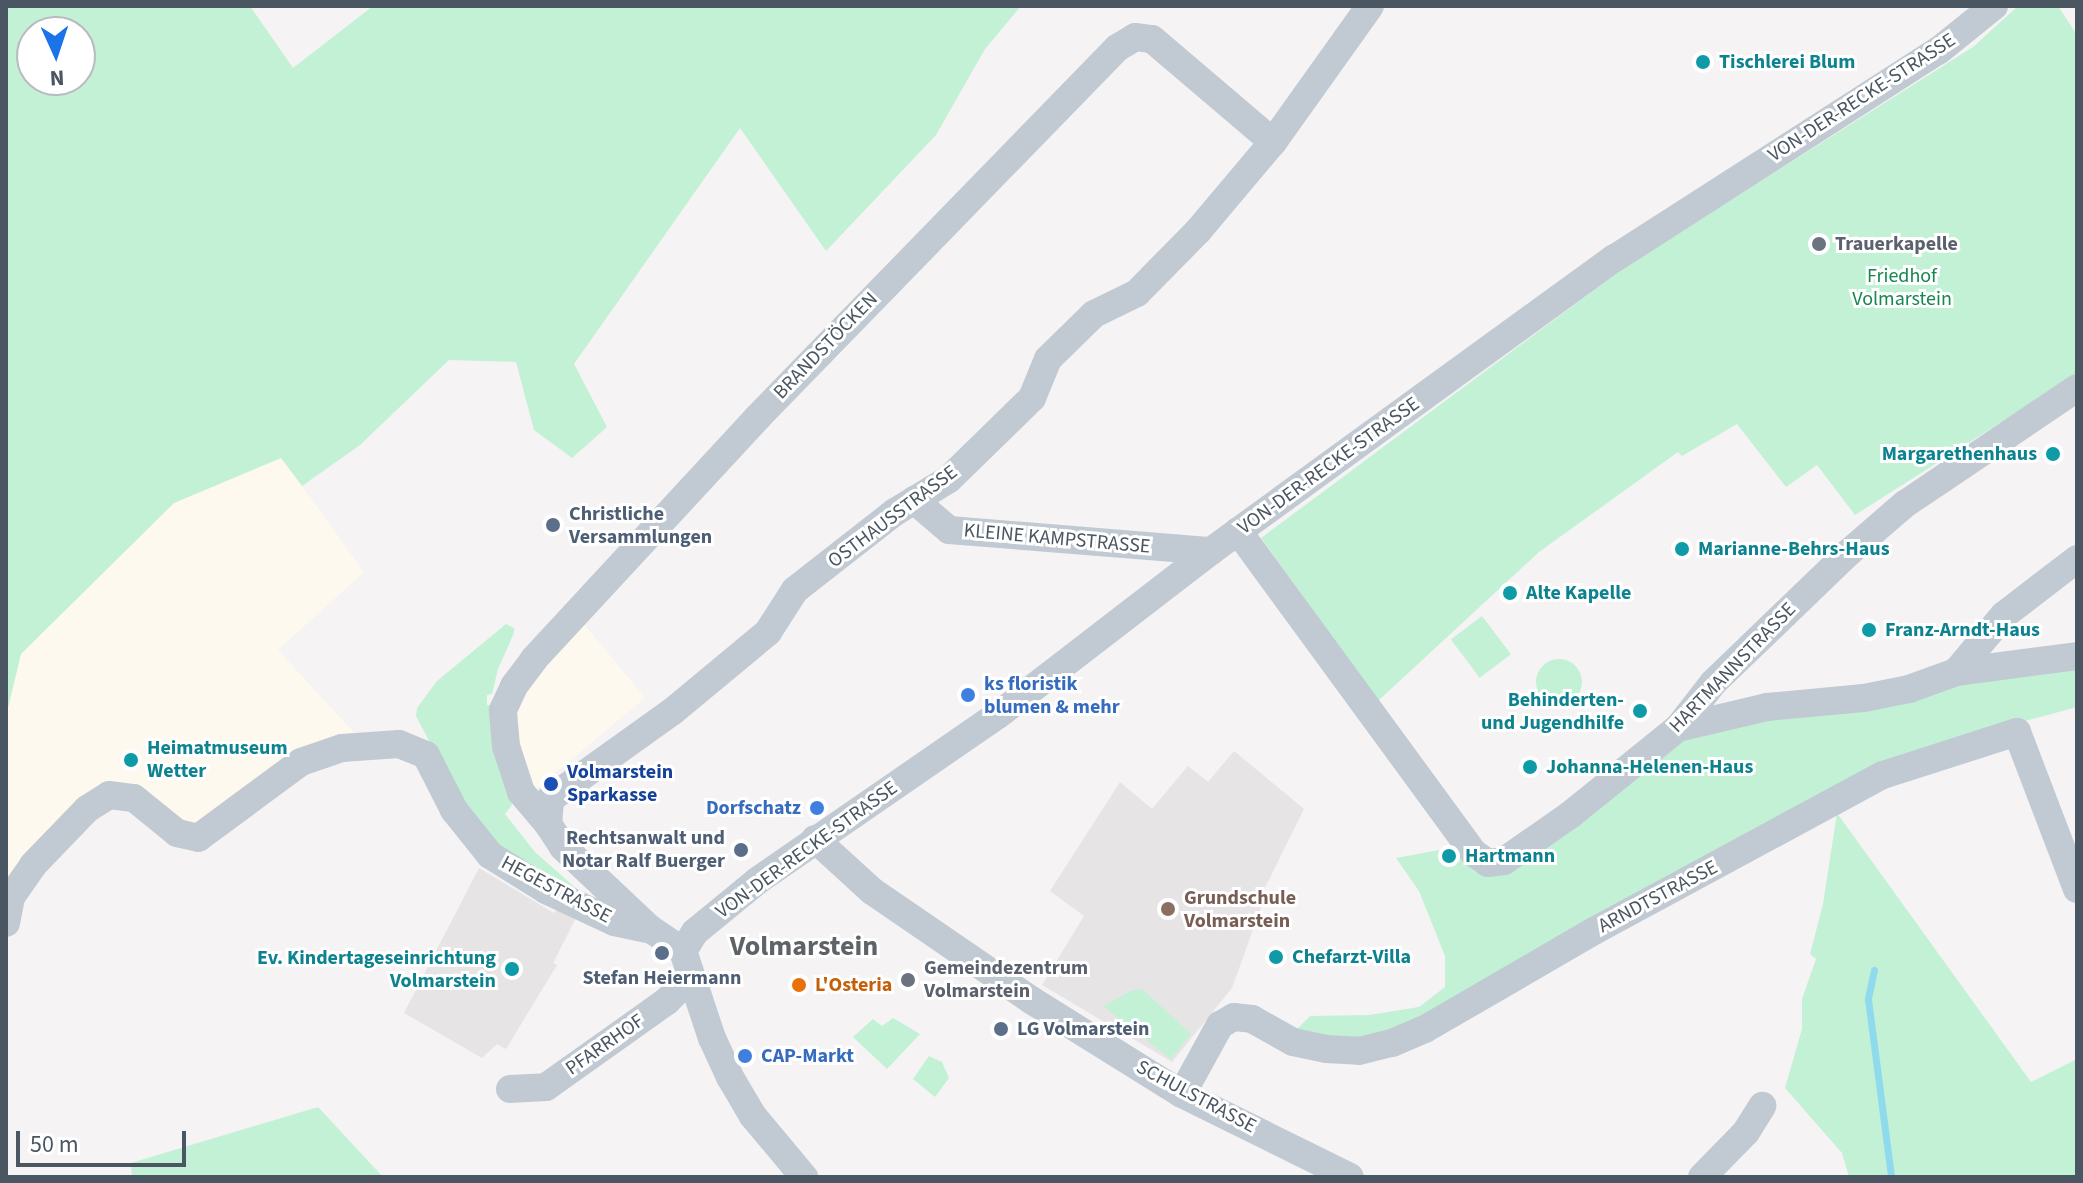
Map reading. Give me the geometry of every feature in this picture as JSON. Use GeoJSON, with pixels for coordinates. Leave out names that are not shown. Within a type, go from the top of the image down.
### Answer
{"type":"FeatureCollection","features":[{"type":"Feature","properties":{"kind":"street","name":"OSTHAUSSTRASSE"},"geometry":{"type":"LineString","coordinates":[[548,824],[550,799],[673,711],[768,632],[795,590],[914,500],[949,479],[1032,398],[1048,359],[1094,314],[1137,293],[1198,231],[1273,142],[1370,6]]}},
{"type":"Feature","properties":{"kind":"street","name":"VON-DER-RECKE-STRASSE"},"geometry":{"type":"LineString","coordinates":[[687,965],[695,932],[815,839],[998,715],[1238,531],[1615,258],[1938,51],[1994,6]]}},
{"type":"Feature","properties":{"kind":"street","name":"BRANDSTÖCKEN"},"geometry":{"type":"LineString","coordinates":[[548,824],[521,792],[506,746],[503,710],[514,686],[534,659],[757,418],[1117,48],[1135,37],[1152,39],[1273,142]]}},
{"type":"Feature","properties":{"kind":"street","name":"HARTMANNSTRASSE"},"geometry":{"type":"LineString","coordinates":[[1238,531],[1474,853],[1488,863],[1504,861],[1521,852],[1678,728],[1713,683],[1894,514],[2077,388]]}},
{"type":"Feature","properties":{"kind":"street","name":"KLEINE KAMPSTRASSE"},"geometry":{"type":"LineString","coordinates":[[914,500],[949,530],[1211,551]]}},
{"type":"Feature","properties":{"kind":"street"},"geometry":{"type":"LineString","coordinates":[[1956,672],[2004,615],[2077,559]]}},
{"type":"Feature","properties":{"kind":"street"},"geometry":{"type":"LineString","coordinates":[[1678,728],[1767,707],[1864,698],[1909,689],[1956,672],[2077,656]]}},
{"type":"Feature","properties":{"kind":"street","name":"ARNDTSTRASSE"},"geometry":{"type":"LineString","coordinates":[[1182,1094],[1220,1025],[1234,1017],[1252,1019],[1293,1042],[1326,1049],[1359,1051],[1392,1043],[1425,1029],[1594,931],[1883,775],[2017,732],[2075,878]]}},
{"type":"Feature","properties":{"kind":"street","name":"HEGESTRASSE"},"geometry":{"type":"LineString","coordinates":[[6,923],[11,897],[33,865],[87,809],[109,795],[134,798],[177,833],[198,838],[301,762],[342,748],[399,744],[426,755],[454,810],[490,855],[546,890],[614,922],[650,929]]}},
{"type":"Feature","properties":{"kind":"street"},"geometry":{"type":"LineString","coordinates":[[548,824],[563,847],[687,965],[730,1077],[794,1174]]}},
{"type":"Feature","properties":{"kind":"street","name":"SCHULSTRASSE"},"geometry":{"type":"LineString","coordinates":[[815,839],[872,891],[940,939],[1182,1094],[1350,1177]]}},
{"type":"Feature","properties":{"kind":"street","name":"PFARRHOF"},"geometry":{"type":"LineString","coordinates":[[510,1089],[546,1087],[667,1001],[687,965]]}},
{"type":"Feature","properties":{"kind":"street"},"geometry":{"type":"LineString","coordinates":[[1702,1177],[1746,1132],[1762,1106]]}},
{"type":"Feature","properties":{"kind":"shaded area"},"geometry":{"type":"Polygon","coordinates":[[[282,458],[364,572],[278,650],[359,738],[191,835],[126,786],[6,893],[6,716],[21,654],[174,503],[282,458]]]}},
{"type":"Feature","properties":{"kind":"shaded area"},"geometry":{"type":"Polygon","coordinates":[[[580,619],[645,698],[532,792],[512,727],[523,692],[580,619]]]}},
{"type":"Feature","properties":{"kind":"shaded area","name":"Grundschule Volmarstein"},"geometry":{"type":"Polygon","coordinates":[[[1234,751],[1304,809],[1260,898],[1263,902],[1232,988],[1172,1062],[1042,985],[1084,916],[1050,891],[1120,782],[1152,809],[1188,766],[1208,782],[1234,751]]]}},
{"type":"Feature","properties":{"kind":"shaded area"},"geometry":{"type":"Polygon","coordinates":[[[479,868],[554,913],[559,906],[578,914],[553,963],[557,965],[506,1049],[497,1044],[482,1058],[404,1013],[479,868]]]}},
{"type":"Feature","properties":{"kind":"green space"},"geometry":{"type":"Polygon","coordinates":[[[6,6],[250,6],[293,68],[373,6],[1021,6],[985,49],[936,135],[826,251],[740,128],[574,364],[607,427],[572,458],[534,430],[516,362],[449,360],[360,445],[302,486],[281,458],[174,503],[21,654],[6,716],[6,6]]]}},
{"type":"Feature","properties":{"kind":"green space","name":"Friedhof Volmarstein"},"geometry":{"type":"Polygon","coordinates":[[[2018,6],[2058,6],[2077,35],[2077,374],[1855,515],[1817,465],[1786,487],[1737,424],[1682,456],[1678,452],[1539,552],[1378,701],[1261,538],[1628,265],[1973,47],[2018,6]]]}},
{"type":"Feature","properties":{"kind":"green space"},"geometry":{"type":"Polygon","coordinates":[[[1482,616],[1511,654],[1480,678],[1451,639],[1482,616]]]}},
{"type":"Feature","properties":{"kind":"green space"},"geometry":{"type":"Polygon","coordinates":[[[506,624],[514,628],[514,633],[498,669],[492,694],[487,695],[487,705],[492,706],[496,754],[512,805],[505,814],[535,852],[587,898],[478,834],[416,716],[417,708],[437,681],[506,624]]]}},
{"type":"Feature","properties":{"kind":"green space"},"geometry":{"type":"Polygon","coordinates":[[[1559,659],[1575,666],[1582,682],[1575,698],[1559,705],[1543,698],[1536,682],[1543,666],[1559,659]]]}},
{"type":"Feature","properties":{"kind":"green space"},"geometry":{"type":"Polygon","coordinates":[[[2077,663],[2077,707],[1951,741],[1429,1014],[1357,1042],[1295,1031],[1310,1016],[1369,1015],[1419,1007],[1445,987],[1445,956],[1419,891],[1396,858],[1461,846],[1489,874],[1670,745],[1707,731],[2077,663]]]}},
{"type":"Feature","properties":{"kind":"green space"},"geometry":{"type":"Polygon","coordinates":[[[1837,813],[2031,1082],[2077,1059],[2077,1177],[1849,1177],[1842,1153],[1785,1088],[1802,1029],[1802,999],[1816,959],[1810,954],[1823,904],[1837,813]]]}},
{"type":"Feature","properties":{"kind":"green space"},"geometry":{"type":"Polygon","coordinates":[[[1142,989],[1191,1034],[1171,1059],[1103,1006],[1131,991],[1142,989]]]}},
{"type":"Feature","properties":{"kind":"green space"},"geometry":{"type":"Polygon","coordinates":[[[893,1018],[920,1034],[887,1069],[853,1037],[873,1019],[882,1026],[893,1018]]]}},
{"type":"Feature","properties":{"kind":"green space"},"geometry":{"type":"Polygon","coordinates":[[[929,1056],[942,1062],[949,1078],[935,1097],[913,1079],[929,1056]]]}},
{"type":"Feature","properties":{"kind":"green space"},"geometry":{"type":"Polygon","coordinates":[[[318,1107],[383,1177],[132,1177],[131,1163],[318,1107]]]}},
{"type":"Feature","properties":{"kind":"waterway"},"geometry":{"type":"LineString","coordinates":[[1874,970],[1868,999],[1891,1177]]}},
{"type":"Feature","properties":{"kind":"place","name":"Tischlerei Blum"},"geometry":{"type":"Point","coordinates":[1703,62]}},
{"type":"Feature","properties":{"kind":"place","name":"Trauerkapelle"},"geometry":{"type":"Point","coordinates":[1819,244]}},
{"type":"Feature","properties":{"kind":"place","name":"Margarethenhaus"},"geometry":{"type":"Point","coordinates":[2053,454]}},
{"type":"Feature","properties":{"kind":"place","name":"Christliche Versammlungen"},"geometry":{"type":"Point","coordinates":[553,525]}},
{"type":"Feature","properties":{"kind":"place","name":"Marianne-Behrs-Haus"},"geometry":{"type":"Point","coordinates":[1682,549]}},
{"type":"Feature","properties":{"kind":"place","name":"Alte Kapelle"},"geometry":{"type":"Point","coordinates":[1510,593]}},
{"type":"Feature","properties":{"kind":"place","name":"Franz-Arndt-Haus"},"geometry":{"type":"Point","coordinates":[1869,630]}},
{"type":"Feature","properties":{"kind":"place","name":"ks floristik blumen & mehr"},"geometry":{"type":"Point","coordinates":[968,695]}},
{"type":"Feature","properties":{"kind":"place","name":"Behinderten- und Jugendhilfe"},"geometry":{"type":"Point","coordinates":[1640,711]}},
{"type":"Feature","properties":{"kind":"place","name":"Heimatmuseum Wetter"},"geometry":{"type":"Point","coordinates":[131,760]}},
{"type":"Feature","properties":{"kind":"place","name":"Johanna-Helenen-Haus"},"geometry":{"type":"Point","coordinates":[1530,767]}},
{"type":"Feature","properties":{"kind":"place","name":"Volmarstein Sparkasse"},"geometry":{"type":"Point","coordinates":[551,784]}},
{"type":"Feature","properties":{"kind":"place","name":"Dorfschatz"},"geometry":{"type":"Point","coordinates":[817,808]}},
{"type":"Feature","properties":{"kind":"place","name":"Rechtsanwalt und Notar Ralf Buerger"},"geometry":{"type":"Point","coordinates":[741,850]}},
{"type":"Feature","properties":{"kind":"place","name":"Hartmann"},"geometry":{"type":"Point","coordinates":[1449,856]}},
{"type":"Feature","properties":{"kind":"place","name":"Grundschule Volmarstein"},"geometry":{"type":"Point","coordinates":[1168,909]}},
{"type":"Feature","properties":{"kind":"place","name":"Stefan Heiermann"},"geometry":{"type":"Point","coordinates":[662,953]}},
{"type":"Feature","properties":{"kind":"place","name":"Chefarzt-Villa"},"geometry":{"type":"Point","coordinates":[1276,957]}},
{"type":"Feature","properties":{"kind":"place","name":"Ev. Kindertageseinrichtung Volmarstein"},"geometry":{"type":"Point","coordinates":[512,969]}},
{"type":"Feature","properties":{"kind":"place","name":"Gemeindezentrum Volmarstein"},"geometry":{"type":"Point","coordinates":[908,980]}},
{"type":"Feature","properties":{"kind":"place","name":"L'Osteria"},"geometry":{"type":"Point","coordinates":[799,985]}},
{"type":"Feature","properties":{"kind":"place","name":"LG Volmarstein"},"geometry":{"type":"Point","coordinates":[1001,1029]}},
{"type":"Feature","properties":{"kind":"place","name":"CAP-Markt"},"geometry":{"type":"Point","coordinates":[745,1056]}},
{"type":"Feature","properties":{"kind":"district","name":"Volmarstein"},"geometry":{"type":"Point","coordinates":[804,946]}}]}
